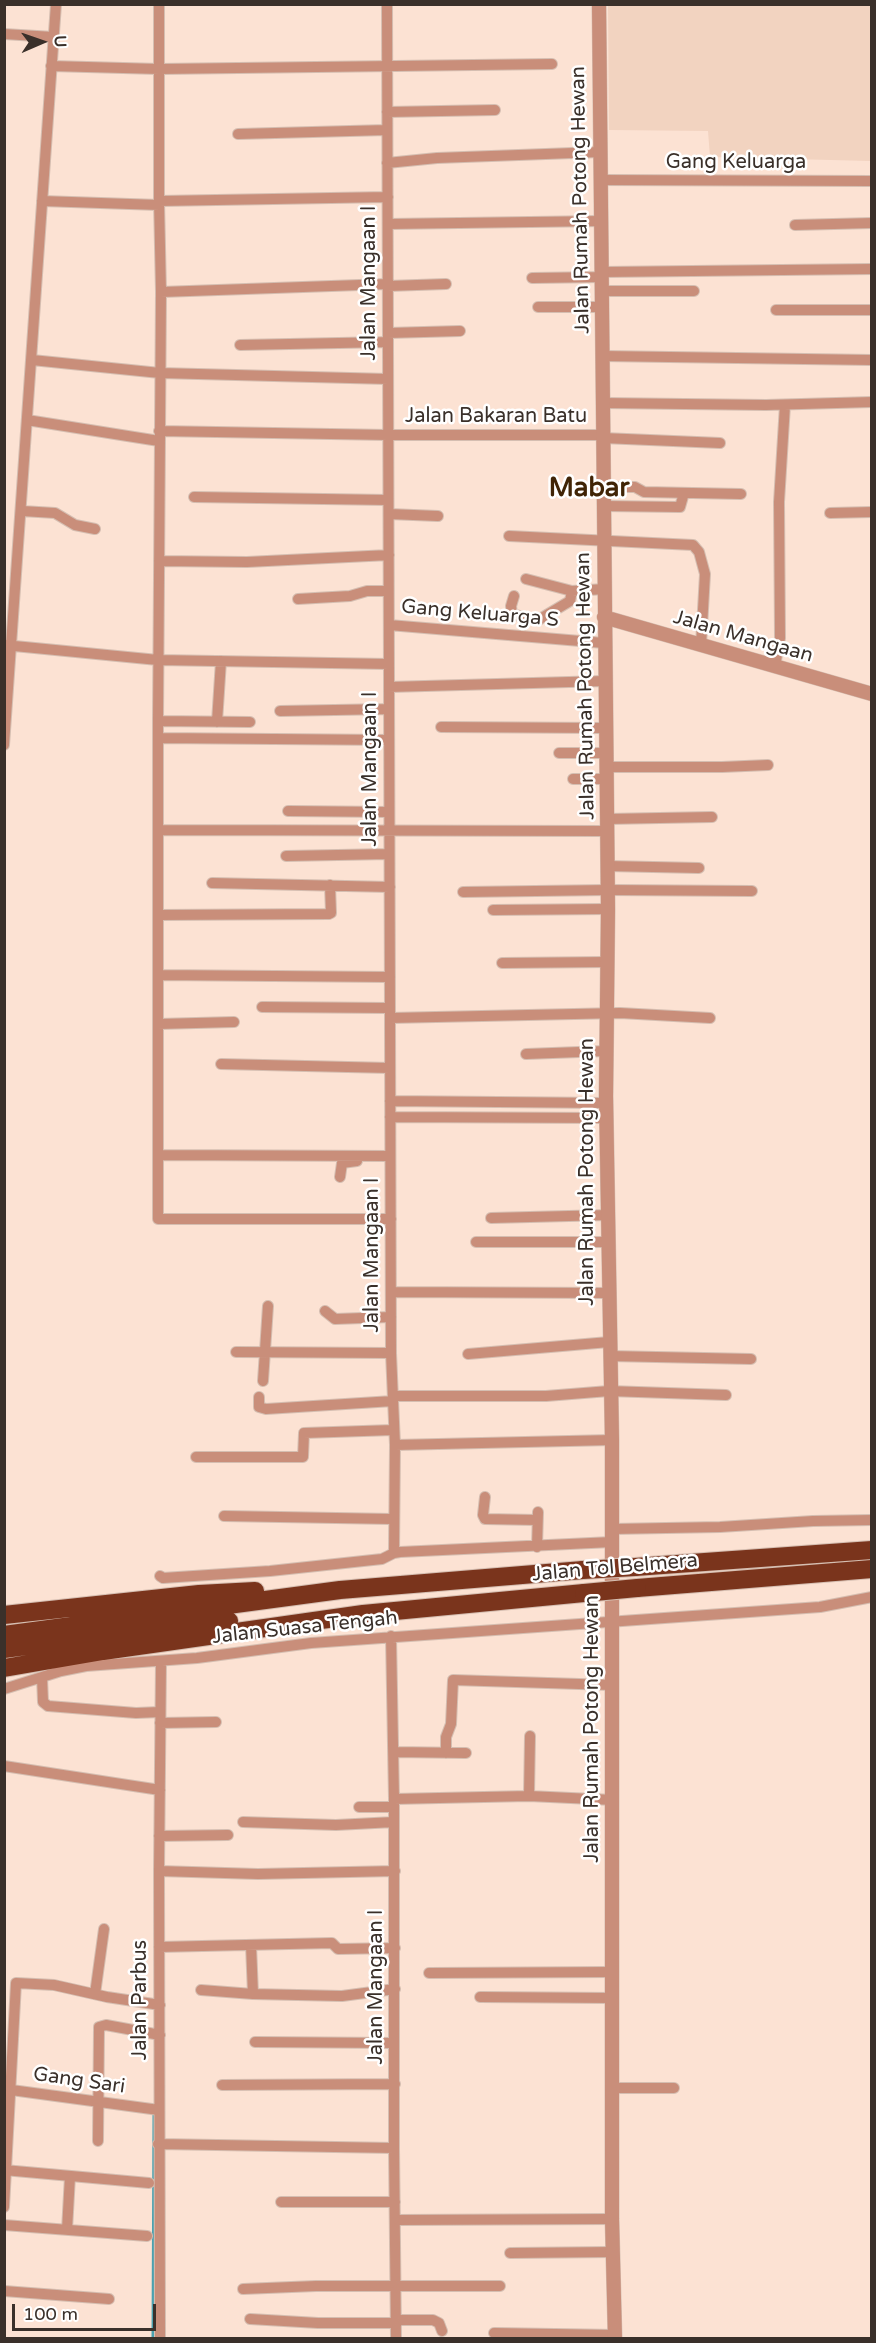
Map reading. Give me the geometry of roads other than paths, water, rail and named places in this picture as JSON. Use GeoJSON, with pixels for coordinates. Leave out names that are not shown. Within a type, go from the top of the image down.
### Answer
{"type":"FeatureCollection","features":[{"type":"Feature","properties":{"kind":"highway","name":"Jalan Tol Belmera"},"geometry":{"type":"LineString","coordinates":[[374,1586],[872,1550]]}},
{"type":"Feature","properties":{"kind":"highway","name":"Jalan Tol Belmera"},"geometry":{"type":"LineString","coordinates":[[363,1614],[872,1569]]}},
{"type":"Feature","properties":{"kind":"highway"},"geometry":{"type":"LineString","coordinates":[[4,1614],[199,1594],[374,1586]]}},
{"type":"Feature","properties":{"kind":"highway"},"geometry":{"type":"LineString","coordinates":[[4,1635],[374,1586]]}},
{"type":"Feature","properties":{"kind":"highway"},"geometry":{"type":"LineString","coordinates":[[4,1620],[113,1603]]}},
{"type":"Feature","properties":{"kind":"highway"},"geometry":{"type":"LineString","coordinates":[[4,1649],[223,1622],[363,1614]]}},
{"type":"Feature","properties":{"kind":"highway"},"geometry":{"type":"LineString","coordinates":[[4,1668],[103,1651],[363,1614]]}},
{"type":"Feature","properties":{"kind":"street"},"geometry":{"type":"LineString","coordinates":[[4,745],[8,645],[22,511],[56,4]]}},
{"type":"Feature","properties":{"kind":"street"},"geometry":{"type":"LineString","coordinates":[[159,4],[161,292],[158,660],[158,1219],[390,1219]]}},
{"type":"Feature","properties":{"kind":"street","name":"Jalan Mangaan I"},"geometry":{"type":"LineString","coordinates":[[387,4],[390,1219],[394,1553]]}},
{"type":"Feature","properties":{"kind":"street","name":"Jalan Rumah Potong Hewan"},"geometry":{"type":"LineString","coordinates":[[599,4],[604,681],[608,890],[606,1103],[609,1391],[612,1440],[614,2088],[612,2219],[615,2337]]}},
{"type":"Feature","properties":{"kind":"street"},"geometry":{"type":"LineString","coordinates":[[4,34],[53,37]]}},
{"type":"Feature","properties":{"kind":"street"},"geometry":{"type":"LineString","coordinates":[[51,66],[159,69],[552,64]]}},
{"type":"Feature","properties":{"kind":"street"},"geometry":{"type":"LineString","coordinates":[[387,111],[495,111]]}},
{"type":"Feature","properties":{"kind":"street"},"geometry":{"type":"LineString","coordinates":[[237,134],[387,130]]}},
{"type":"Feature","properties":{"kind":"street"},"geometry":{"type":"LineString","coordinates":[[387,163],[448,157],[600,152]]}},
{"type":"Feature","properties":{"kind":"street","name":"Gang Keluarga"},"geometry":{"type":"LineString","coordinates":[[601,180],[872,181]]}},
{"type":"Feature","properties":{"kind":"street"},"geometry":{"type":"LineString","coordinates":[[42,201],[159,203],[388,197]]}},
{"type":"Feature","properties":{"kind":"street"},"geometry":{"type":"LineString","coordinates":[[388,224],[601,221]]}},
{"type":"Feature","properties":{"kind":"street"},"geometry":{"type":"LineString","coordinates":[[795,225],[872,224]]}},
{"type":"Feature","properties":{"kind":"street"},"geometry":{"type":"LineString","coordinates":[[532,278],[602,280],[872,269]]}},
{"type":"Feature","properties":{"kind":"street"},"geometry":{"type":"LineString","coordinates":[[602,280],[694,291]]}},
{"type":"Feature","properties":{"kind":"street"},"geometry":{"type":"LineString","coordinates":[[161,292],[446,284]]}},
{"type":"Feature","properties":{"kind":"street"},"geometry":{"type":"LineString","coordinates":[[538,307],[602,307]]}},
{"type":"Feature","properties":{"kind":"street"},"geometry":{"type":"LineString","coordinates":[[776,310],[872,310]]}},
{"type":"Feature","properties":{"kind":"street"},"geometry":{"type":"LineString","coordinates":[[240,345],[388,338],[460,331]]}},
{"type":"Feature","properties":{"kind":"street"},"geometry":{"type":"LineString","coordinates":[[602,356],[872,360]]}},
{"type":"Feature","properties":{"kind":"street"},"geometry":{"type":"LineString","coordinates":[[32,360],[160,373],[388,379]]}},
{"type":"Feature","properties":{"kind":"street"},"geometry":{"type":"LineString","coordinates":[[603,402],[785,405],[872,402]]}},
{"type":"Feature","properties":{"kind":"street"},"geometry":{"type":"LineString","coordinates":[[775,666],[780,638],[780,502],[785,405]]}},
{"type":"Feature","properties":{"kind":"street","name":"Jalan Bakaran Batu"},"geometry":{"type":"LineString","coordinates":[[27,420],[159,436],[603,437],[720,443]]}},
{"type":"Feature","properties":{"kind":"street"},"geometry":{"type":"LineString","coordinates":[[603,487],[635,487],[644,492],[741,494]]}},
{"type":"Feature","properties":{"kind":"street"},"geometry":{"type":"LineString","coordinates":[[604,506],[680,507],[684,493]]}},
{"type":"Feature","properties":{"kind":"street"},"geometry":{"type":"LineString","coordinates":[[194,497],[388,500]]}},
{"type":"Feature","properties":{"kind":"street"},"geometry":{"type":"LineString","coordinates":[[22,511],[55,513],[75,525],[95,529]]}},
{"type":"Feature","properties":{"kind":"street"},"geometry":{"type":"LineString","coordinates":[[830,513],[872,512]]}},
{"type":"Feature","properties":{"kind":"street"},"geometry":{"type":"LineString","coordinates":[[389,514],[438,516]]}},
{"type":"Feature","properties":{"kind":"street"},"geometry":{"type":"LineString","coordinates":[[509,536],[689,544],[697,549],[705,577],[701,645]]}},
{"type":"Feature","properties":{"kind":"street"},"geometry":{"type":"LineString","coordinates":[[159,561],[247,562],[388,555]]}},
{"type":"Feature","properties":{"kind":"street"},"geometry":{"type":"LineString","coordinates":[[526,579],[572,591],[605,589]]}},
{"type":"Feature","properties":{"kind":"street"},"geometry":{"type":"LineString","coordinates":[[297,599],[388,591]]}},
{"type":"Feature","properties":{"kind":"street"},"geometry":{"type":"LineString","coordinates":[[514,596],[511,606],[512,614],[535,620],[570,601],[572,591]]}},
{"type":"Feature","properties":{"kind":"street","name":"Jalan Mangaan"},"geometry":{"type":"LineString","coordinates":[[604,617],[872,693]]}},
{"type":"Feature","properties":{"kind":"street","name":"Gang Keluarga S"},"geometry":{"type":"LineString","coordinates":[[389,625],[604,643]]}},
{"type":"Feature","properties":{"kind":"street"},"geometry":{"type":"LineString","coordinates":[[8,645],[158,660],[389,664]]}},
{"type":"Feature","properties":{"kind":"street"},"geometry":{"type":"LineString","coordinates":[[221,662],[220,722],[224,738]]}},
{"type":"Feature","properties":{"kind":"street"},"geometry":{"type":"LineString","coordinates":[[389,687],[604,681]]}},
{"type":"Feature","properties":{"kind":"street"},"geometry":{"type":"LineString","coordinates":[[280,711],[389,710]]}},
{"type":"Feature","properties":{"kind":"street"},"geometry":{"type":"LineString","coordinates":[[158,721],[250,723]]}},
{"type":"Feature","properties":{"kind":"street"},"geometry":{"type":"LineString","coordinates":[[441,727],[605,728]]}},
{"type":"Feature","properties":{"kind":"street"},"geometry":{"type":"LineString","coordinates":[[158,738],[389,740]]}},
{"type":"Feature","properties":{"kind":"street"},"geometry":{"type":"LineString","coordinates":[[559,753],[606,766],[768,765]]}},
{"type":"Feature","properties":{"kind":"street"},"geometry":{"type":"LineString","coordinates":[[573,779],[606,766]]}},
{"type":"Feature","properties":{"kind":"street"},"geometry":{"type":"LineString","coordinates":[[288,812],[389,812]]}},
{"type":"Feature","properties":{"kind":"street"},"geometry":{"type":"LineString","coordinates":[[158,830],[607,825],[712,817]]}},
{"type":"Feature","properties":{"kind":"street"},"geometry":{"type":"LineString","coordinates":[[286,855],[389,854]]}},
{"type":"Feature","properties":{"kind":"street"},"geometry":{"type":"LineString","coordinates":[[607,866],[699,868]]}},
{"type":"Feature","properties":{"kind":"street"},"geometry":{"type":"LineString","coordinates":[[212,883],[390,887]]}},
{"type":"Feature","properties":{"kind":"street"},"geometry":{"type":"LineString","coordinates":[[158,915],[329,914],[331,913],[330,885]]}},
{"type":"Feature","properties":{"kind":"street"},"geometry":{"type":"LineString","coordinates":[[463,892],[752,891]]}},
{"type":"Feature","properties":{"kind":"street"},"geometry":{"type":"LineString","coordinates":[[544,892],[545,909]]}},
{"type":"Feature","properties":{"kind":"street"},"geometry":{"type":"LineString","coordinates":[[493,910],[608,909]]}},
{"type":"Feature","properties":{"kind":"street"},"geometry":{"type":"LineString","coordinates":[[502,963],[607,962]]}},
{"type":"Feature","properties":{"kind":"street"},"geometry":{"type":"LineString","coordinates":[[158,975],[390,977]]}},
{"type":"Feature","properties":{"kind":"street"},"geometry":{"type":"LineString","coordinates":[[262,1007],[390,1013],[606,1013],[710,1018]]}},
{"type":"Feature","properties":{"kind":"street"},"geometry":{"type":"LineString","coordinates":[[158,1024],[234,1022]]}},
{"type":"Feature","properties":{"kind":"street"},"geometry":{"type":"LineString","coordinates":[[526,1054],[606,1051]]}},
{"type":"Feature","properties":{"kind":"street"},"geometry":{"type":"LineString","coordinates":[[221,1064],[390,1068]]}},
{"type":"Feature","properties":{"kind":"street"},"geometry":{"type":"LineString","coordinates":[[390,1101],[606,1103]]}},
{"type":"Feature","properties":{"kind":"street"},"geometry":{"type":"LineString","coordinates":[[390,1117],[607,1118]]}},
{"type":"Feature","properties":{"kind":"street"},"geometry":{"type":"LineString","coordinates":[[158,1155],[390,1158]]}},
{"type":"Feature","properties":{"kind":"street"},"geometry":{"type":"LineString","coordinates":[[340,1176],[340,1166],[345,1162],[390,1158]]}},
{"type":"Feature","properties":{"kind":"street"},"geometry":{"type":"LineString","coordinates":[[491,1218],[608,1215]]}},
{"type":"Feature","properties":{"kind":"street"},"geometry":{"type":"LineString","coordinates":[[476,1242],[608,1242]]}},
{"type":"Feature","properties":{"kind":"street"},"geometry":{"type":"LineString","coordinates":[[391,1292],[609,1293]]}},
{"type":"Feature","properties":{"kind":"street"},"geometry":{"type":"LineString","coordinates":[[263,1381],[268,1306]]}},
{"type":"Feature","properties":{"kind":"street"},"geometry":{"type":"LineString","coordinates":[[325,1311],[335,1319],[391,1317]]}},
{"type":"Feature","properties":{"kind":"street"},"geometry":{"type":"LineString","coordinates":[[468,1354],[609,1349],[751,1359]]}},
{"type":"Feature","properties":{"kind":"street"},"geometry":{"type":"LineString","coordinates":[[236,1352],[391,1353]]}},
{"type":"Feature","properties":{"kind":"street"},"geometry":{"type":"LineString","coordinates":[[259,1397],[259,1407],[266,1409],[393,1398],[546,1396],[609,1391],[726,1395]]}},
{"type":"Feature","properties":{"kind":"street"},"geometry":{"type":"LineString","coordinates":[[196,1457],[303,1457],[304,1432],[393,1430]]}},
{"type":"Feature","properties":{"kind":"street"},"geometry":{"type":"LineString","coordinates":[[394,1445],[612,1440]]}},
{"type":"Feature","properties":{"kind":"street"},"geometry":{"type":"LineString","coordinates":[[484,1497],[483,1515],[485,1519],[538,1516],[537,1547]]}},
{"type":"Feature","properties":{"kind":"street"},"geometry":{"type":"LineString","coordinates":[[224,1516],[392,1519]]}},
{"type":"Feature","properties":{"kind":"street"},"geometry":{"type":"LineString","coordinates":[[159,1576],[163,1578],[270,1571],[382,1559],[394,1553],[537,1547],[612,1535],[813,1521],[872,1520]]}},
{"type":"Feature","properties":{"kind":"street","name":"Jalan Suasa Tengah"},"geometry":{"type":"LineString","coordinates":[[4,1689],[86,1666],[161,1661],[311,1642],[612,1623],[820,1606],[872,1597]]}},
{"type":"Feature","properties":{"kind":"street","name":"Jalan Mangaan I"},"geometry":{"type":"LineString","coordinates":[[391,1636],[395,1871],[396,2338]]}},
{"type":"Feature","properties":{"kind":"street","name":"Jalan Parbus"},"geometry":{"type":"LineString","coordinates":[[160,2338],[158,2144],[155,2110],[159,1947],[161,1661]]}},
{"type":"Feature","properties":{"kind":"street"},"geometry":{"type":"LineString","coordinates":[[42,1677],[43,1702],[48,1706],[216,1722]]}},
{"type":"Feature","properties":{"kind":"street"},"geometry":{"type":"LineString","coordinates":[[446,1753],[446,1737],[451,1724],[453,1680],[611,1684]]}},
{"type":"Feature","properties":{"kind":"street"},"geometry":{"type":"LineString","coordinates":[[529,1796],[530,1736]]}},
{"type":"Feature","properties":{"kind":"street"},"geometry":{"type":"LineString","coordinates":[[394,1752],[466,1753]]}},
{"type":"Feature","properties":{"kind":"street"},"geometry":{"type":"LineString","coordinates":[[4,1766],[160,1790]]}},
{"type":"Feature","properties":{"kind":"street"},"geometry":{"type":"LineString","coordinates":[[359,1807],[529,1796],[613,1800]]}},
{"type":"Feature","properties":{"kind":"street"},"geometry":{"type":"LineString","coordinates":[[243,1822],[336,1825],[394,1822]]}},
{"type":"Feature","properties":{"kind":"street"},"geometry":{"type":"LineString","coordinates":[[159,1836],[228,1835]]}},
{"type":"Feature","properties":{"kind":"street"},"geometry":{"type":"LineString","coordinates":[[159,1870],[258,1874],[395,1871]]}},
{"type":"Feature","properties":{"kind":"street"},"geometry":{"type":"LineString","coordinates":[[95,1994],[104,1929]]}},
{"type":"Feature","properties":{"kind":"street"},"geometry":{"type":"LineString","coordinates":[[159,1947],[332,1943],[338,1949],[395,1948]]}},
{"type":"Feature","properties":{"kind":"street"},"geometry":{"type":"LineString","coordinates":[[251,1945],[253,1994]]}},
{"type":"Feature","properties":{"kind":"street"},"geometry":{"type":"LineString","coordinates":[[429,1973],[612,1972]]}},
{"type":"Feature","properties":{"kind":"street"},"geometry":{"type":"LineString","coordinates":[[4,2207],[8,2089],[16,1983],[54,1985],[156,2004]]}},
{"type":"Feature","properties":{"kind":"street"},"geometry":{"type":"LineString","coordinates":[[201,1990],[253,1994],[342,1995],[395,1989]]}},
{"type":"Feature","properties":{"kind":"street"},"geometry":{"type":"LineString","coordinates":[[480,1997],[613,1998]]}},
{"type":"Feature","properties":{"kind":"street"},"geometry":{"type":"LineString","coordinates":[[98,2141],[99,2031],[101,2026],[157,2034]]}},
{"type":"Feature","properties":{"kind":"street"},"geometry":{"type":"LineString","coordinates":[[255,2042],[394,2043]]}},
{"type":"Feature","properties":{"kind":"street"},"geometry":{"type":"LineString","coordinates":[[222,2085],[395,2084]]}},
{"type":"Feature","properties":{"kind":"street"},"geometry":{"type":"LineString","coordinates":[[614,2088],[674,2088]]}},
{"type":"Feature","properties":{"kind":"street","name":"Gang Sari"},"geometry":{"type":"LineString","coordinates":[[8,2089],[155,2110]]}},
{"type":"Feature","properties":{"kind":"street"},"geometry":{"type":"LineString","coordinates":[[158,2144],[394,2148]]}},
{"type":"Feature","properties":{"kind":"street"},"geometry":{"type":"LineString","coordinates":[[6,2170],[149,2183]]}},
{"type":"Feature","properties":{"kind":"street"},"geometry":{"type":"LineString","coordinates":[[67,2230],[70,2176]]}},
{"type":"Feature","properties":{"kind":"street"},"geometry":{"type":"LineString","coordinates":[[281,2202],[395,2202]]}},
{"type":"Feature","properties":{"kind":"street"},"geometry":{"type":"LineString","coordinates":[[396,2220],[612,2219]]}},
{"type":"Feature","properties":{"kind":"street"},"geometry":{"type":"LineString","coordinates":[[4,2225],[147,2236]]}},
{"type":"Feature","properties":{"kind":"street"},"geometry":{"type":"LineString","coordinates":[[510,2253],[613,2252]]}},
{"type":"Feature","properties":{"kind":"street"},"geometry":{"type":"LineString","coordinates":[[243,2289],[500,2286]]}},
{"type":"Feature","properties":{"kind":"street"},"geometry":{"type":"LineString","coordinates":[[4,2291],[109,2300]]}},
{"type":"Feature","properties":{"kind":"street"},"geometry":{"type":"LineString","coordinates":[[250,2319],[318,2323],[433,2320],[439,2323],[442,2331]]}},
{"type":"Feature","properties":{"kind":"street"},"geometry":{"type":"LineString","coordinates":[[494,2333],[615,2337]]}},
{"type":"Feature","properties":{"kind":"waterway"},"geometry":{"type":"LineString","coordinates":[[153,2338],[154,2112]]}},
{"type":"Feature","properties":{"kind":"district","name":"Mabar"},"geometry":{"type":"Point","coordinates":[589,489]}}]}
